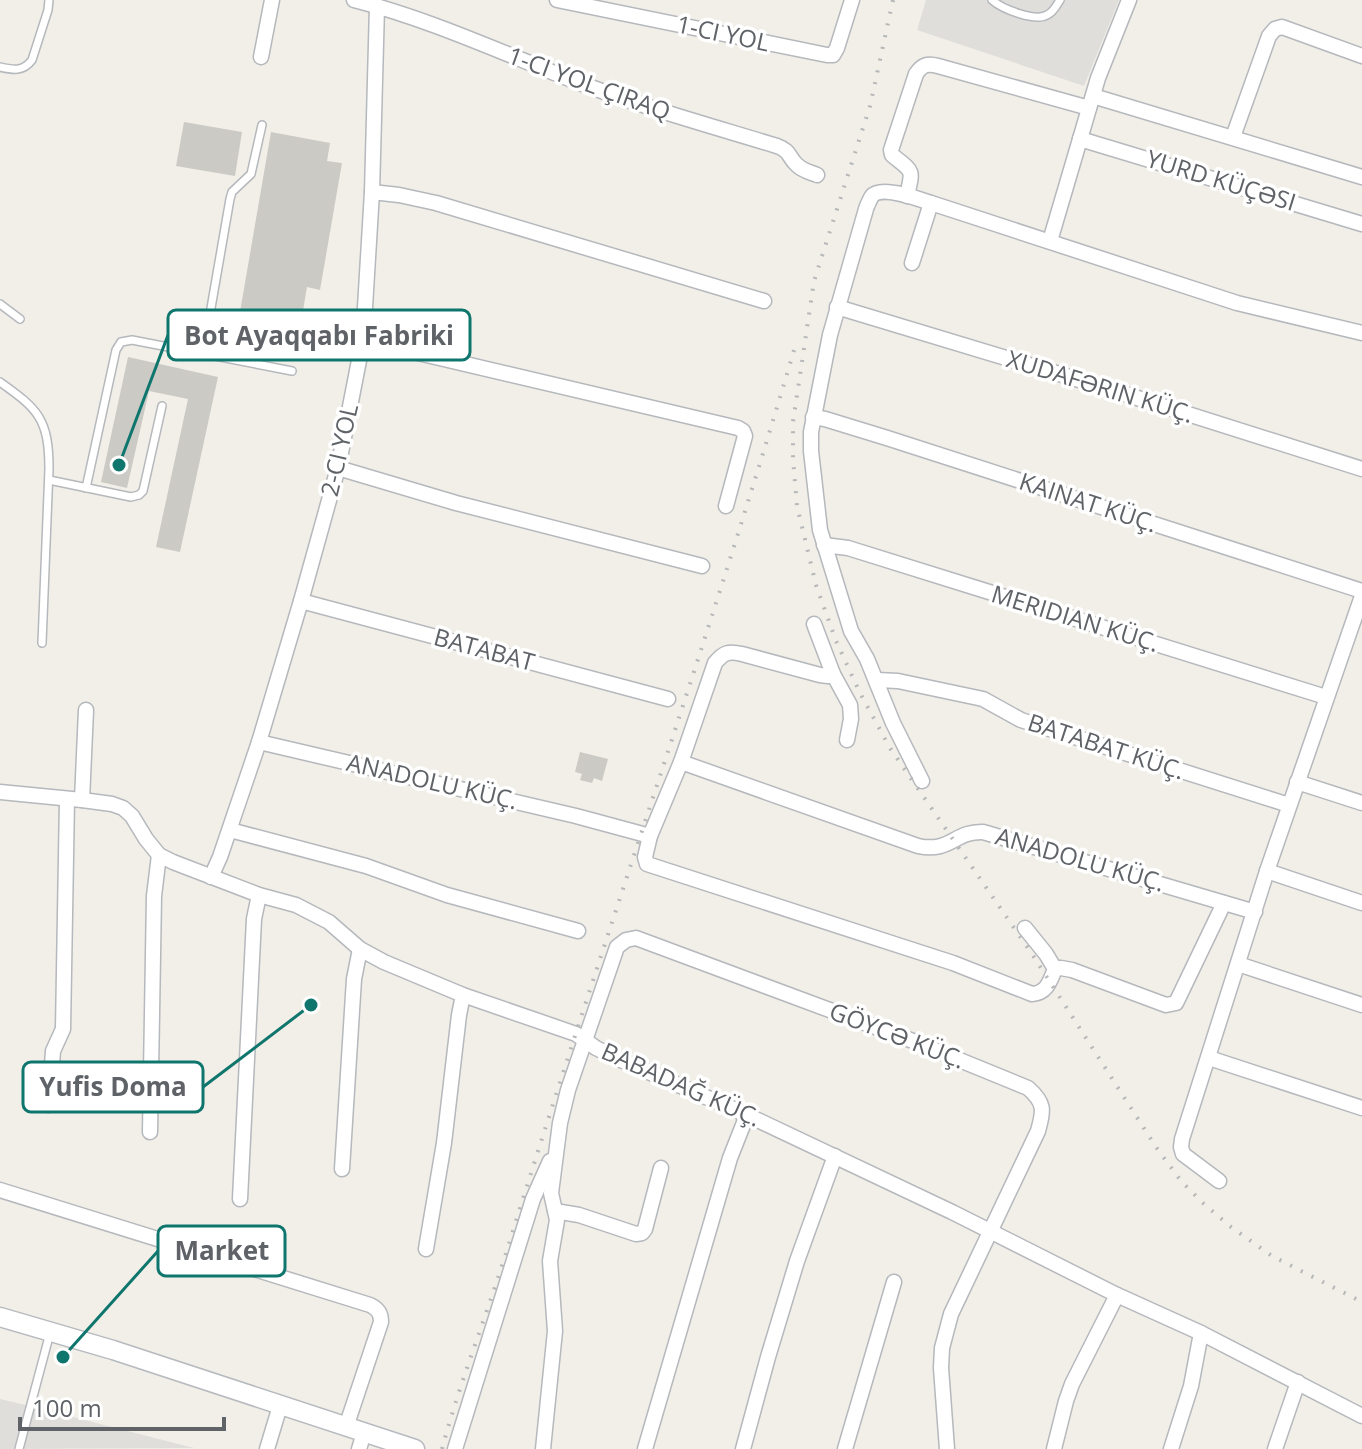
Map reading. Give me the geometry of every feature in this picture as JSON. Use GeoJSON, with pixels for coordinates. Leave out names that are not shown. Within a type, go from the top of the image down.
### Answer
{"type":"FeatureCollection","features":[{"type":"Feature","properties":{"kind":"street"},"geometry":{"type":"LineString","coordinates":[[261,57],[272,0]]}},
{"type":"Feature","properties":{"kind":"street"},"geometry":{"type":"LineString","coordinates":[[354,0],[449,31],[610,94],[777,146],[790,154],[795,164],[817,175]]}},
{"type":"Feature","properties":{"kind":"street","name":"1-CI YOL"},"geometry":{"type":"LineString","coordinates":[[557,0],[827,55],[833,55],[837,48],[852,0]]}},
{"type":"Feature","properties":{"kind":"street"},"geometry":{"type":"LineString","coordinates":[[1050,241],[1091,102],[1129,0]]}},
{"type":"Feature","properties":{"kind":"street","name":"2-CI YOL"},"geometry":{"type":"LineString","coordinates":[[211,877],[259,742],[301,601],[338,468],[363,340],[372,192],[377,6]]}},
{"type":"Feature","properties":{"kind":"street"},"geometry":{"type":"LineString","coordinates":[[1233,137],[1269,36],[1275,29],[1282,27],[1362,56]]}},
{"type":"Feature","properties":{"kind":"street"},"geometry":{"type":"LineString","coordinates":[[907,196],[912,175],[910,168],[892,155],[891,150],[916,74],[922,66],[930,64],[1233,137],[1362,177]]}},
{"type":"Feature","properties":{"kind":"street","name":"YURD KÜÇƏSI"},"geometry":{"type":"LineString","coordinates":[[1080,139],[1362,224]]}},
{"type":"Feature","properties":{"kind":"street"},"geometry":{"type":"LineString","coordinates":[[372,192],[436,203],[764,301]]}},
{"type":"Feature","properties":{"kind":"street"},"geometry":{"type":"LineString","coordinates":[[922,781],[893,723],[877,680],[851,631],[820,530],[811,451],[813,417],[827,348],[871,196],[878,192],[893,192],[1237,303],[1362,333]]}},
{"type":"Feature","properties":{"kind":"street"},"geometry":{"type":"LineString","coordinates":[[912,263],[931,203]]}},
{"type":"Feature","properties":{"kind":"street","name":"XUDAFƏRIN KÜÇ."},"geometry":{"type":"LineString","coordinates":[[837,307],[1362,469]]}},
{"type":"Feature","properties":{"kind":"street"},"geometry":{"type":"LineString","coordinates":[[363,340],[738,428],[745,436],[726,506]]}},
{"type":"Feature","properties":{"kind":"street","name":"KAINAT KÜÇ."},"geometry":{"type":"LineString","coordinates":[[813,417],[887,438],[1362,593]]}},
{"type":"Feature","properties":{"kind":"street"},"geometry":{"type":"LineString","coordinates":[[338,468],[456,503],[702,566]]}},
{"type":"Feature","properties":{"kind":"street","name":"MERIDIAN KÜÇ."},"geometry":{"type":"LineString","coordinates":[[824,545],[848,548],[1326,697]]}},
{"type":"Feature","properties":{"kind":"street"},"geometry":{"type":"LineString","coordinates":[[1219,1181],[1183,1154],[1181,1147],[1267,871],[1362,593]]}},
{"type":"Feature","properties":{"kind":"street","name":"BATABAT"},"geometry":{"type":"LineString","coordinates":[[301,601],[668,699]]}},
{"type":"Feature","properties":{"kind":"street"},"geometry":{"type":"LineString","coordinates":[[814,624],[833,674],[850,705],[847,740]]}},
{"type":"Feature","properties":{"kind":"street"},"geometry":{"type":"LineString","coordinates":[[833,674],[820,675],[742,654],[722,654],[715,663],[681,762],[650,836],[645,857],[647,864],[939,958],[1032,994],[1045,989],[1055,969]]}},
{"type":"Feature","properties":{"kind":"street","name":"BATABAT KÜÇ."},"geometry":{"type":"LineString","coordinates":[[877,680],[898,681],[983,699],[1021,720],[1289,805]]}},
{"type":"Feature","properties":{"kind":"street"},"geometry":{"type":"LineString","coordinates":[[49,1105],[53,1051],[63,1029],[74,799],[86,710]]}},
{"type":"Feature","properties":{"kind":"street","name":"ANADOLU KÜÇ."},"geometry":{"type":"LineString","coordinates":[[259,742],[561,812],[650,836]]}},
{"type":"Feature","properties":{"kind":"street","name":"ANADOLU KÜÇ."},"geometry":{"type":"LineString","coordinates":[[681,762],[918,846],[937,848],[964,835],[983,832],[1255,912]]}},
{"type":"Feature","properties":{"kind":"street"},"geometry":{"type":"LineString","coordinates":[[1297,782],[1362,803]]}},
{"type":"Feature","properties":{"kind":"street"},"geometry":{"type":"LineString","coordinates":[[0,792],[74,799],[123,808],[159,855],[154,896],[150,1132]]}},
{"type":"Feature","properties":{"kind":"street"},"geometry":{"type":"LineString","coordinates":[[230,830],[366,866],[447,895],[578,931]]}},
{"type":"Feature","properties":{"kind":"street","name":"BABADAĞ KÜÇ."},"geometry":{"type":"LineString","coordinates":[[159,855],[313,913],[341,931],[360,949],[384,962],[463,995],[566,1030],[614,1057],[835,1156],[1201,1333],[1362,1416]]}},
{"type":"Feature","properties":{"kind":"street"},"geometry":{"type":"LineString","coordinates":[[1267,871],[1362,903]]}},
{"type":"Feature","properties":{"kind":"street"},"geometry":{"type":"LineString","coordinates":[[240,1199],[254,919],[259,895]]}},
{"type":"Feature","properties":{"kind":"street"},"geometry":{"type":"LineString","coordinates":[[1055,969],[1072,970],[1172,1005],[1176,1003],[1224,903]]}},
{"type":"Feature","properties":{"kind":"street"},"geometry":{"type":"LineString","coordinates":[[1025,928],[1055,969]]}},
{"type":"Feature","properties":{"kind":"street","name":"GÖYCƏ KÜÇ."},"geometry":{"type":"LineString","coordinates":[[585,1040],[617,947],[626,940],[636,938],[913,1041],[1028,1088],[1039,1097],[1042,1119],[951,1314],[942,1348],[947,1449]]}},
{"type":"Feature","properties":{"kind":"street"},"geometry":{"type":"LineString","coordinates":[[342,1169],[354,979],[360,949]]}},
{"type":"Feature","properties":{"kind":"street"},"geometry":{"type":"LineString","coordinates":[[1238,964],[1362,1005]]}},
{"type":"Feature","properties":{"kind":"street"},"geometry":{"type":"LineString","coordinates":[[426,1249],[444,1143],[463,995]]}},
{"type":"Feature","properties":{"kind":"street"},"geometry":{"type":"LineString","coordinates":[[543,1449],[555,1331],[550,1261],[557,1220],[551,1193],[560,1123],[585,1040]]}},
{"type":"Feature","properties":{"kind":"street"},"geometry":{"type":"LineString","coordinates":[[1209,1058],[1362,1108]]}},
{"type":"Feature","properties":{"kind":"street"},"geometry":{"type":"LineString","coordinates":[[645,1449],[730,1158],[747,1115]]}},
{"type":"Feature","properties":{"kind":"street"},"geometry":{"type":"LineString","coordinates":[[455,1449],[533,1199],[557,1147]]}},
{"type":"Feature","properties":{"kind":"street"},"geometry":{"type":"LineString","coordinates":[[743,1449],[797,1261],[835,1156]]}},
{"type":"Feature","properties":{"kind":"street"},"geometry":{"type":"LineString","coordinates":[[555,1211],[579,1215],[636,1234],[642,1233],[661,1168]]}},
{"type":"Feature","properties":{"kind":"street"},"geometry":{"type":"LineString","coordinates":[[0,1190],[249,1266],[377,1309],[381,1322],[356,1436]]}},
{"type":"Feature","properties":{"kind":"street"},"geometry":{"type":"LineString","coordinates":[[845,1449],[894,1282]]}},
{"type":"Feature","properties":{"kind":"street"},"geometry":{"type":"LineString","coordinates":[[1054,1449],[1072,1384],[1117,1295]]}},
{"type":"Feature","properties":{"kind":"street"},"geometry":{"type":"LineString","coordinates":[[0,1317],[113,1350],[280,1406],[356,1436],[415,1449]]}},
{"type":"Feature","properties":{"kind":"street"},"geometry":{"type":"LineString","coordinates":[[1171,1449],[1191,1386],[1201,1333]]}},
{"type":"Feature","properties":{"kind":"street"},"geometry":{"type":"LineString","coordinates":[[1275,1449],[1298,1382]]}},
{"type":"Feature","properties":{"kind":"street"},"geometry":{"type":"LineString","coordinates":[[267,1449],[280,1406]]}},
{"type":"Feature","properties":{"kind":"lane"},"geometry":{"type":"LineString","coordinates":[[0,67],[18,70],[32,60],[49,0]]}},
{"type":"Feature","properties":{"kind":"lane"},"geometry":{"type":"LineString","coordinates":[[992,0],[1029,17],[1044,18],[1060,0]]}},
{"type":"Feature","properties":{"kind":"lane"},"geometry":{"type":"LineString","coordinates":[[203,354],[230,199],[232,192],[251,174],[262,125]]}},
{"type":"Feature","properties":{"kind":"lane"},"geometry":{"type":"LineString","coordinates":[[0,304],[20,319]]}},
{"type":"Feature","properties":{"kind":"lane"},"geometry":{"type":"LineString","coordinates":[[86,488],[116,350],[121,342],[132,340],[292,371]]}},
{"type":"Feature","properties":{"kind":"lane"},"geometry":{"type":"LineString","coordinates":[[0,382],[33,407],[48,440],[42,643]]}},
{"type":"Feature","properties":{"kind":"lane"},"geometry":{"type":"LineString","coordinates":[[49,480],[131,497],[139,495],[143,491],[162,406]]}},
{"type":"Feature","properties":{"kind":"lane"},"geometry":{"type":"LineString","coordinates":[[19,1449],[50,1333]]}},
{"type":"Feature","properties":{"kind":"shaded area"},"geometry":{"type":"Polygon","coordinates":[[[926,0],[1119,0],[1084,86],[917,30],[926,0]]]}},
{"type":"Feature","properties":{"kind":"shaded area"},"geometry":{"type":"Polygon","coordinates":[[[0,1399],[30,1406],[194,1448],[0,1449],[0,1399]]]}},
{"type":"Feature","properties":{"kind":"building"},"geometry":{"type":"Polygon","coordinates":[[[184,122],[242,132],[235,176],[176,166],[184,122]]]}},
{"type":"Feature","properties":{"kind":"building"},"geometry":{"type":"Polygon","coordinates":[[[271,132],[330,143],[327,161],[342,163],[320,290],[307,287],[297,346],[236,335],[271,132]]]}},
{"type":"Feature","properties":{"kind":"building"},"geometry":{"type":"Polygon","coordinates":[[[128,357],[218,377],[180,552],[156,547],[188,399],[149,391],[127,488],[101,482],[128,357]]]}},
{"type":"Feature","properties":{"kind":"building"},"geometry":{"type":"Polygon","coordinates":[[[580,752],[608,759],[602,781],[594,778],[592,783],[580,780],[582,774],[575,772],[580,752]]]}},
{"type":"Feature","properties":{"kind":"railway"},"geometry":{"type":"LineString","coordinates":[[893,0],[870,106],[814,281],[793,422],[797,506],[816,585],[836,641],[890,748],[1032,954],[1181,1181],[1231,1227],[1272,1256],[1362,1302]]}},
{"type":"Feature","properties":{"kind":"railway"},"geometry":{"type":"LineString","coordinates":[[442,1449],[726,573],[795,347]]}},
{"type":"Feature","properties":{"kind":"place","name":"Bot Ayaqqabı Fabriki"},"geometry":{"type":"Point","coordinates":[119,465]}},
{"type":"Feature","properties":{"kind":"place","name":"Yufis Doma"},"geometry":{"type":"Point","coordinates":[311,1005]}},
{"type":"Feature","properties":{"kind":"place","name":"Market"},"geometry":{"type":"Point","coordinates":[63,1357]}}]}
